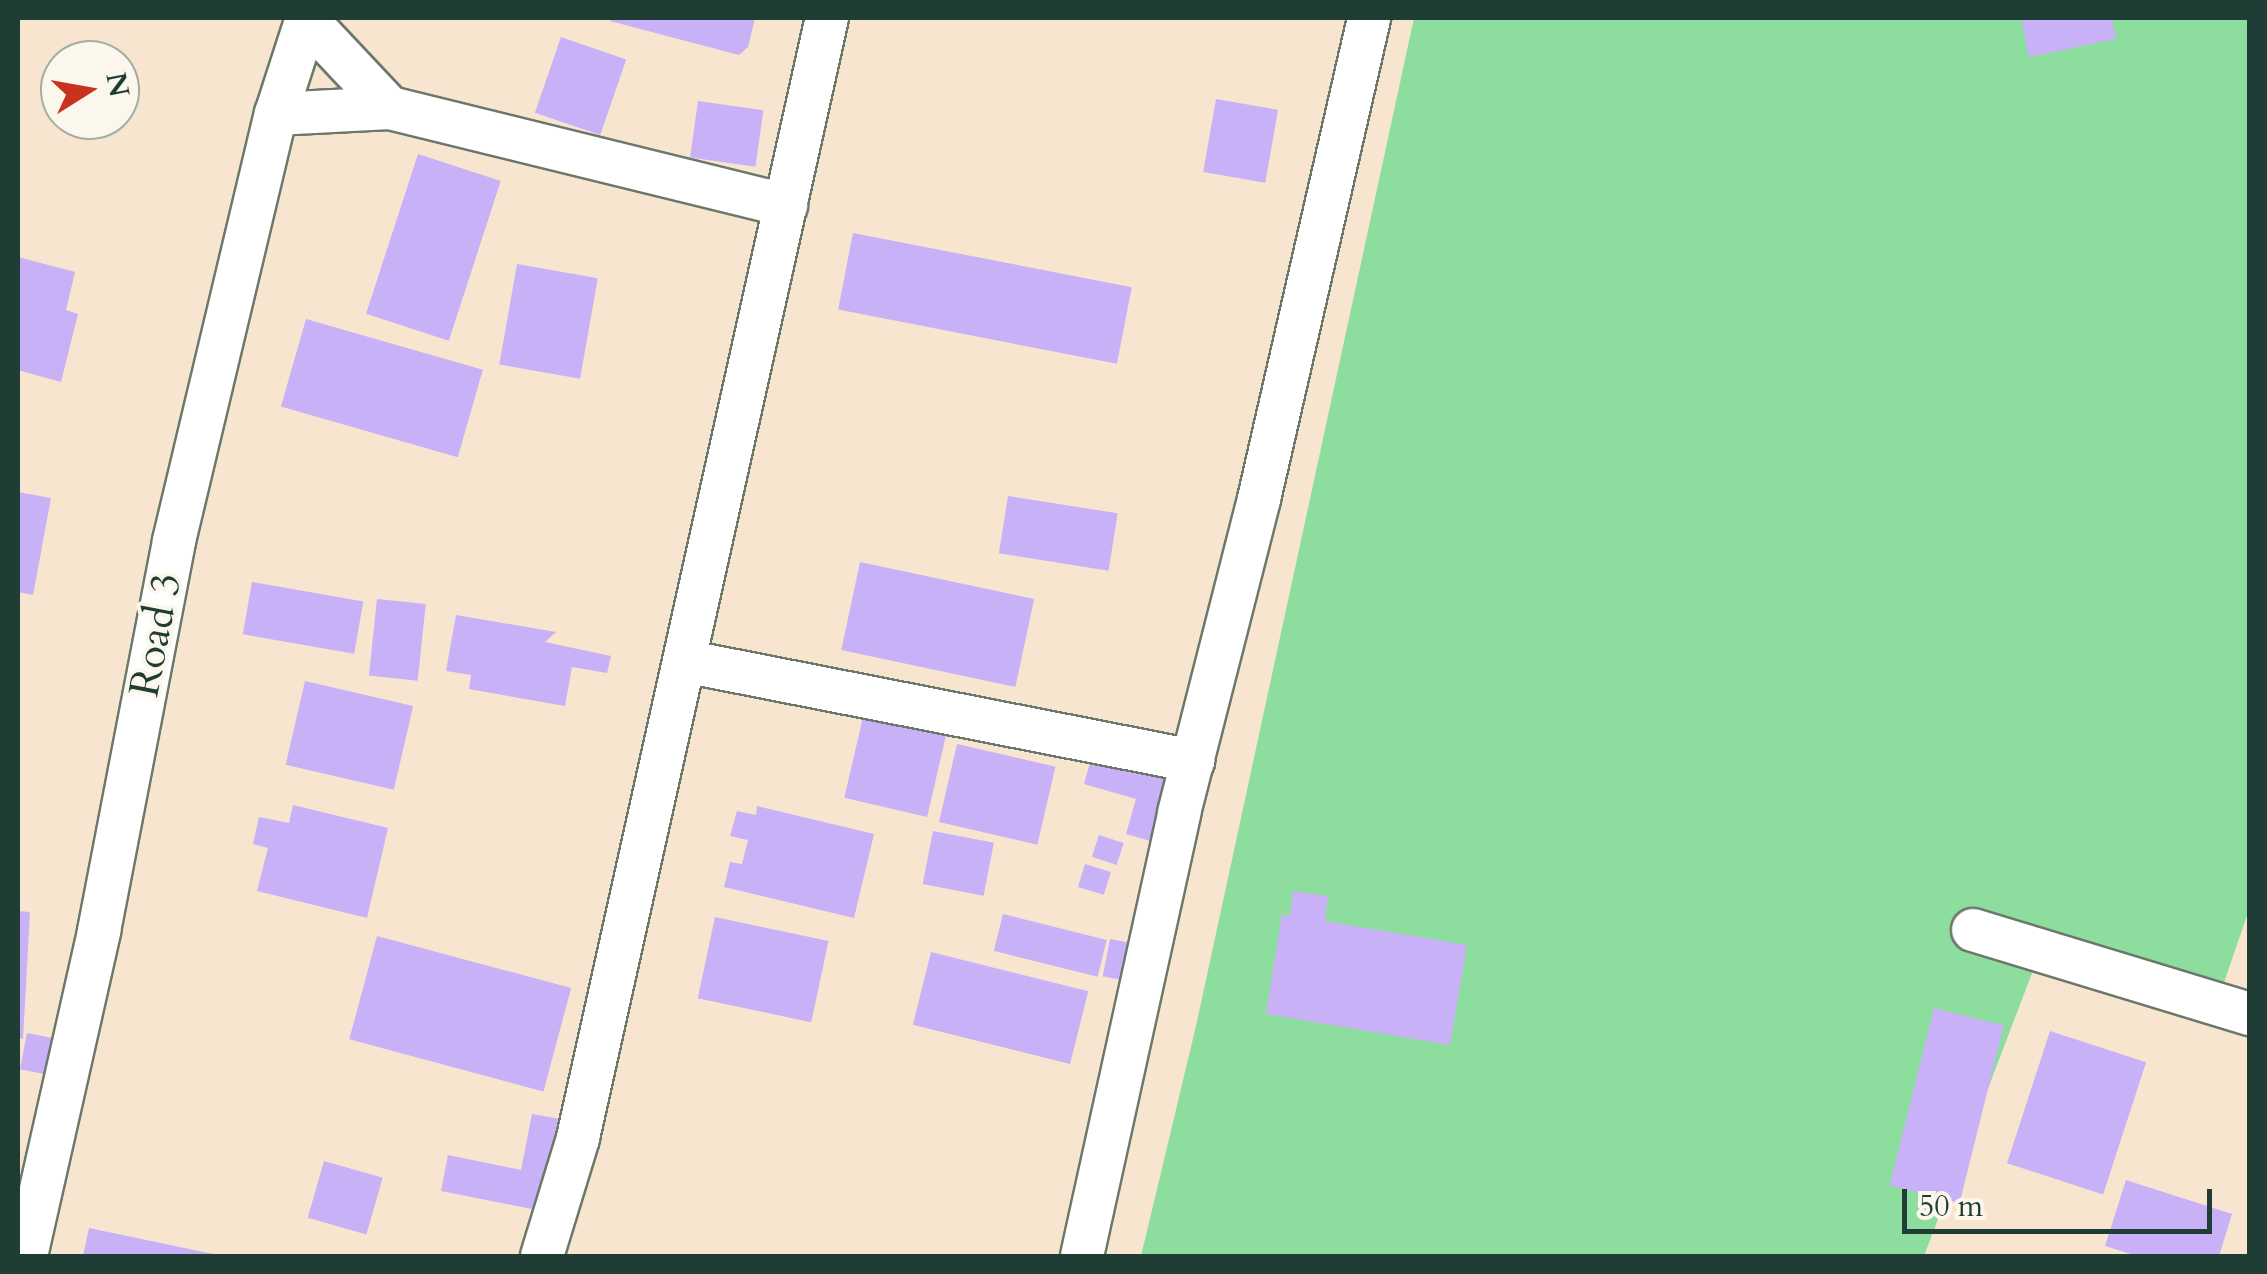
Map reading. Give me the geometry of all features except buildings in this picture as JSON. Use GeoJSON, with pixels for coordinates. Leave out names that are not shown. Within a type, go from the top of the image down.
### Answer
{"type":"FeatureCollection","features":[{"type":"Feature","properties":{"kind":"street"},"geometry":{"type":"LineString","coordinates":[[306,18],[390,108]]}},
{"type":"Feature","properties":{"kind":"street","name":"Road 3"},"geometry":{"type":"LineString","coordinates":[[26,1256],[99,931],[174,542],[276,114],[306,18]]}},
{"type":"Feature","properties":{"kind":"street"},"geometry":{"type":"LineString","coordinates":[[542,1256],[578,1138],[827,18]]}},
{"type":"Feature","properties":{"kind":"street"},"geometry":{"type":"LineString","coordinates":[[1082,1256],[1193,761],[1259,499],[1369,18]]}},
{"type":"Feature","properties":{"kind":"street"},"geometry":{"type":"LineString","coordinates":[[276,114],[390,108],[786,204]]}},
{"type":"Feature","properties":{"kind":"street"},"geometry":{"type":"LineString","coordinates":[[684,661],[1193,761]]}},
{"type":"Feature","properties":{"kind":"street"},"geometry":{"type":"LineString","coordinates":[[1974,930],[2250,1014]]}},
{"type":"Feature","properties":{"kind":"green space"},"geometry":{"type":"Polygon","coordinates":[[[1414,18],[2249,18],[2250,907],[2221,991],[2039,955],[1924,1256],[1141,1256],[1196,1026],[1414,18]]]}}]}
